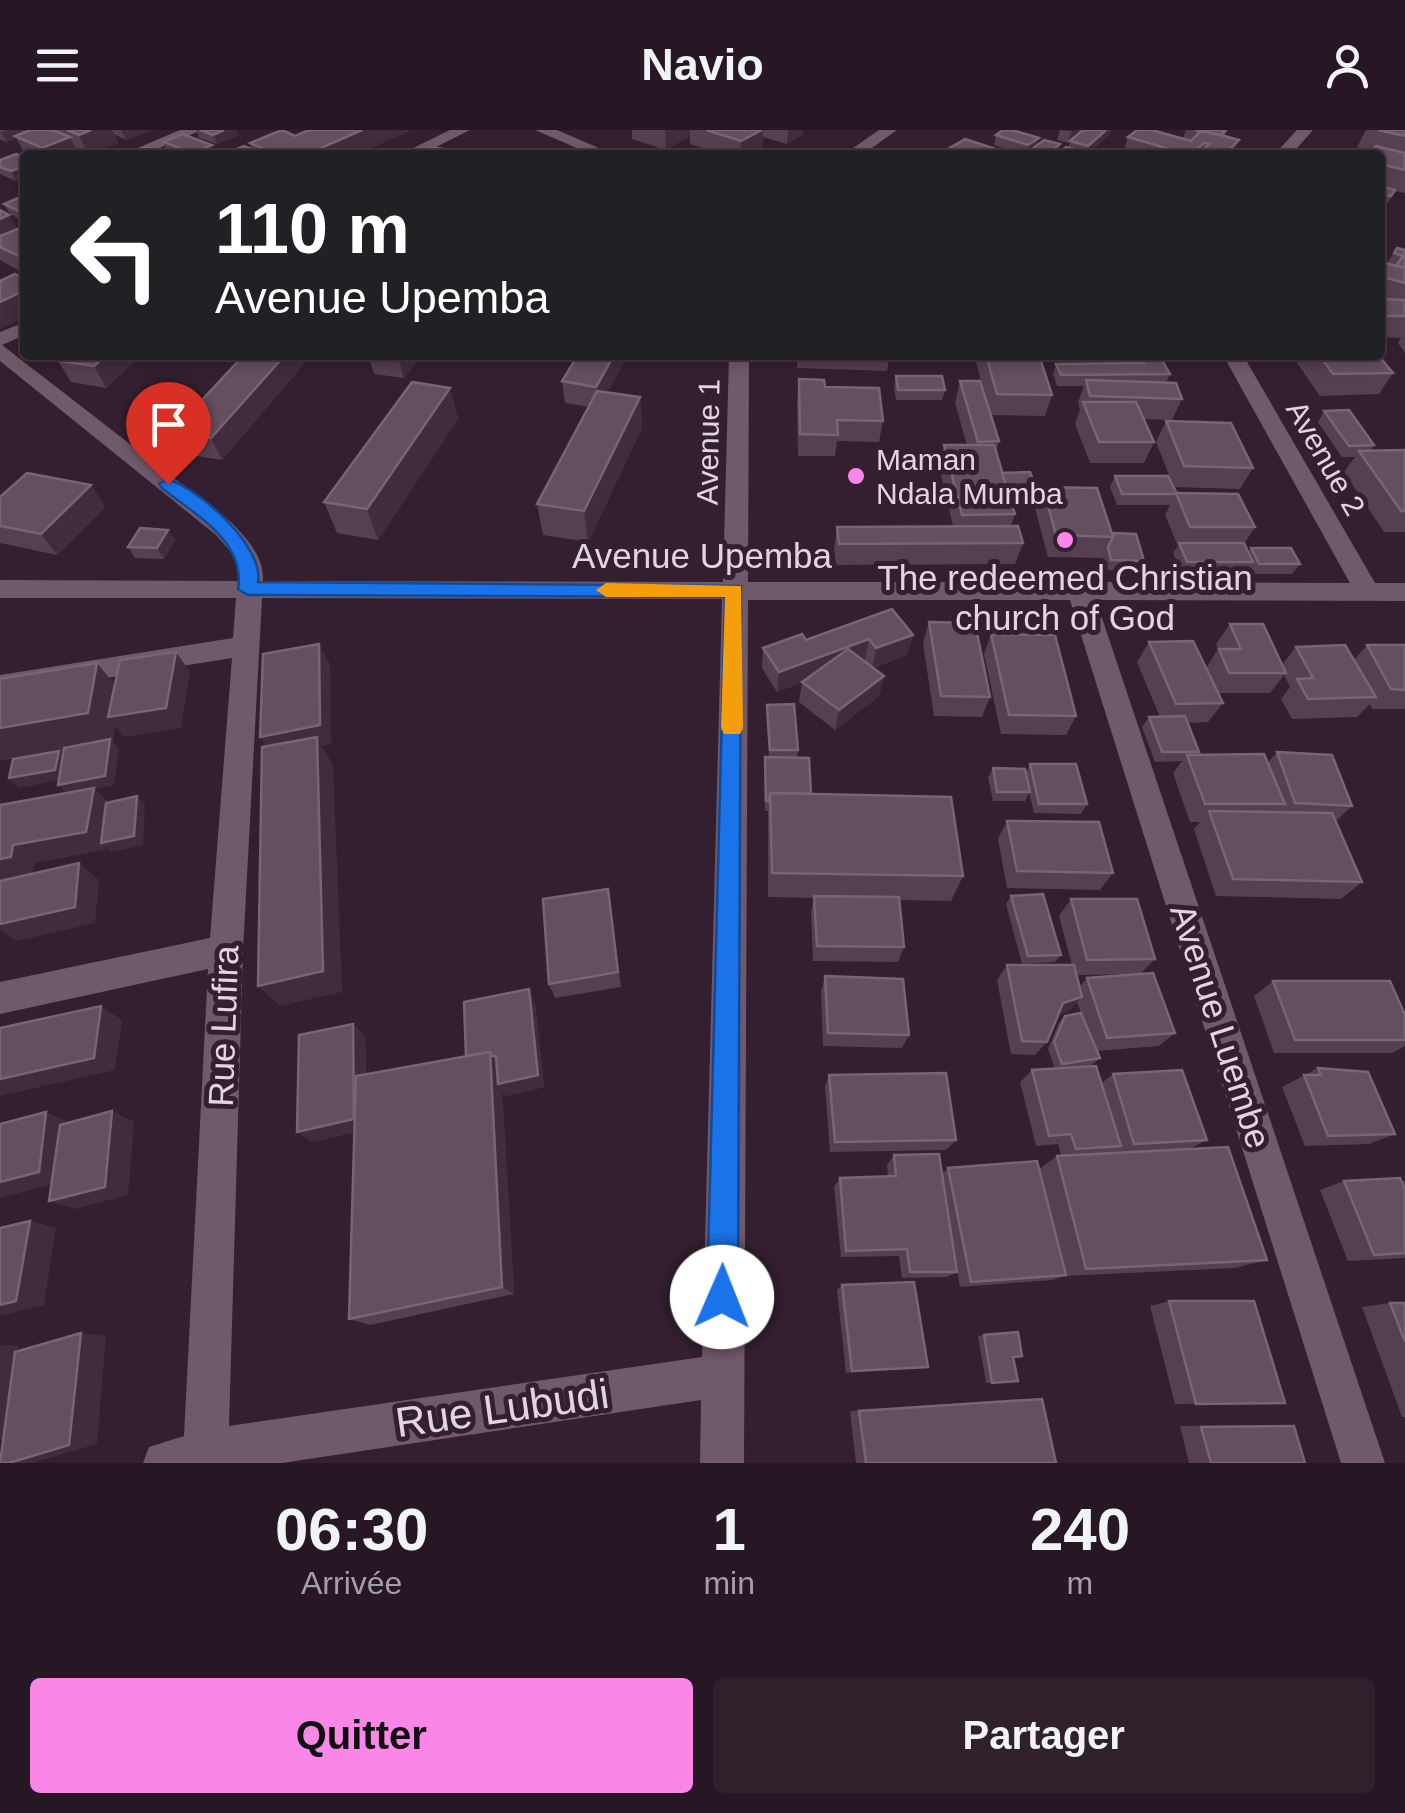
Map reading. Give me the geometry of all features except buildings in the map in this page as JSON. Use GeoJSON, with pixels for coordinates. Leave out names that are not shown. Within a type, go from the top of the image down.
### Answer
{"type":"FeatureCollection","features":[{"type":"Feature","properties":{"kind":"street"},"geometry":{"type":"LineString","coordinates":[[142,150],[194,130]]}},
{"type":"Feature","properties":{"kind":"street"},"geometry":{"type":"LineString","coordinates":[[418,150],[462,130]]}},
{"type":"Feature","properties":{"kind":"street"},"geometry":{"type":"LineString","coordinates":[[543,130],[595,150]]}},
{"type":"Feature","properties":{"kind":"street"},"geometry":{"type":"LineString","coordinates":[[859,150],[889,130]]}},
{"type":"Feature","properties":{"kind":"street"},"geometry":{"type":"LineString","coordinates":[[1287,150],[1305,130]]}},
{"type":"Feature","properties":{"kind":"street","name":"Rue Lufira"},"geometry":{"type":"LineString","coordinates":[[0,351],[224,529],[241,548],[251,569],[192,1459]]}},
{"type":"Feature","properties":{"kind":"street","name":"Avenue 1"},"geometry":{"type":"LineString","coordinates":[[722,1463],[740,360]]}},
{"type":"Feature","properties":{"kind":"street","name":"Avenue 2"},"geometry":{"type":"LineString","coordinates":[[1235,360],[1367,592]]}},
{"type":"Feature","properties":{"kind":"street","name":"Avenue Upemba"},"geometry":{"type":"LineString","coordinates":[[0,589],[1079,588],[1405,592]]}},
{"type":"Feature","properties":{"kind":"street","name":"Avenue Luembe"},"geometry":{"type":"LineString","coordinates":[[1079,588],[1364,1463]]}},
{"type":"Feature","properties":{"kind":"street"},"geometry":{"type":"LineString","coordinates":[[0,685],[244,646]]}},
{"type":"Feature","properties":{"kind":"street"},"geometry":{"type":"LineString","coordinates":[[0,998],[226,950]]}},
{"type":"Feature","properties":{"kind":"street","name":"Rue Lubudi"},"geometry":{"type":"LineString","coordinates":[[192,1459],[721,1376]]}},
{"type":"Feature","properties":{"kind":"slow traffic"},"geometry":{"type":"LineString","coordinates":[[606,590],[734,590],[732,728]]}},
{"type":"Feature","properties":{"kind":"place","name":"Maman Ndala Mumba"},"geometry":{"type":"Point","coordinates":[856,476]}},
{"type":"Feature","properties":{"kind":"place","name":"The redeemed Christian church of God"},"geometry":{"type":"Point","coordinates":[1065,540]}},
{"type":"Feature","properties":{"kind":"route"},"geometry":{"type":"LineString","coordinates":[[168,484],[224,529],[241,548],[251,569],[248,589],[734,590],[722,1297]]}}]}
